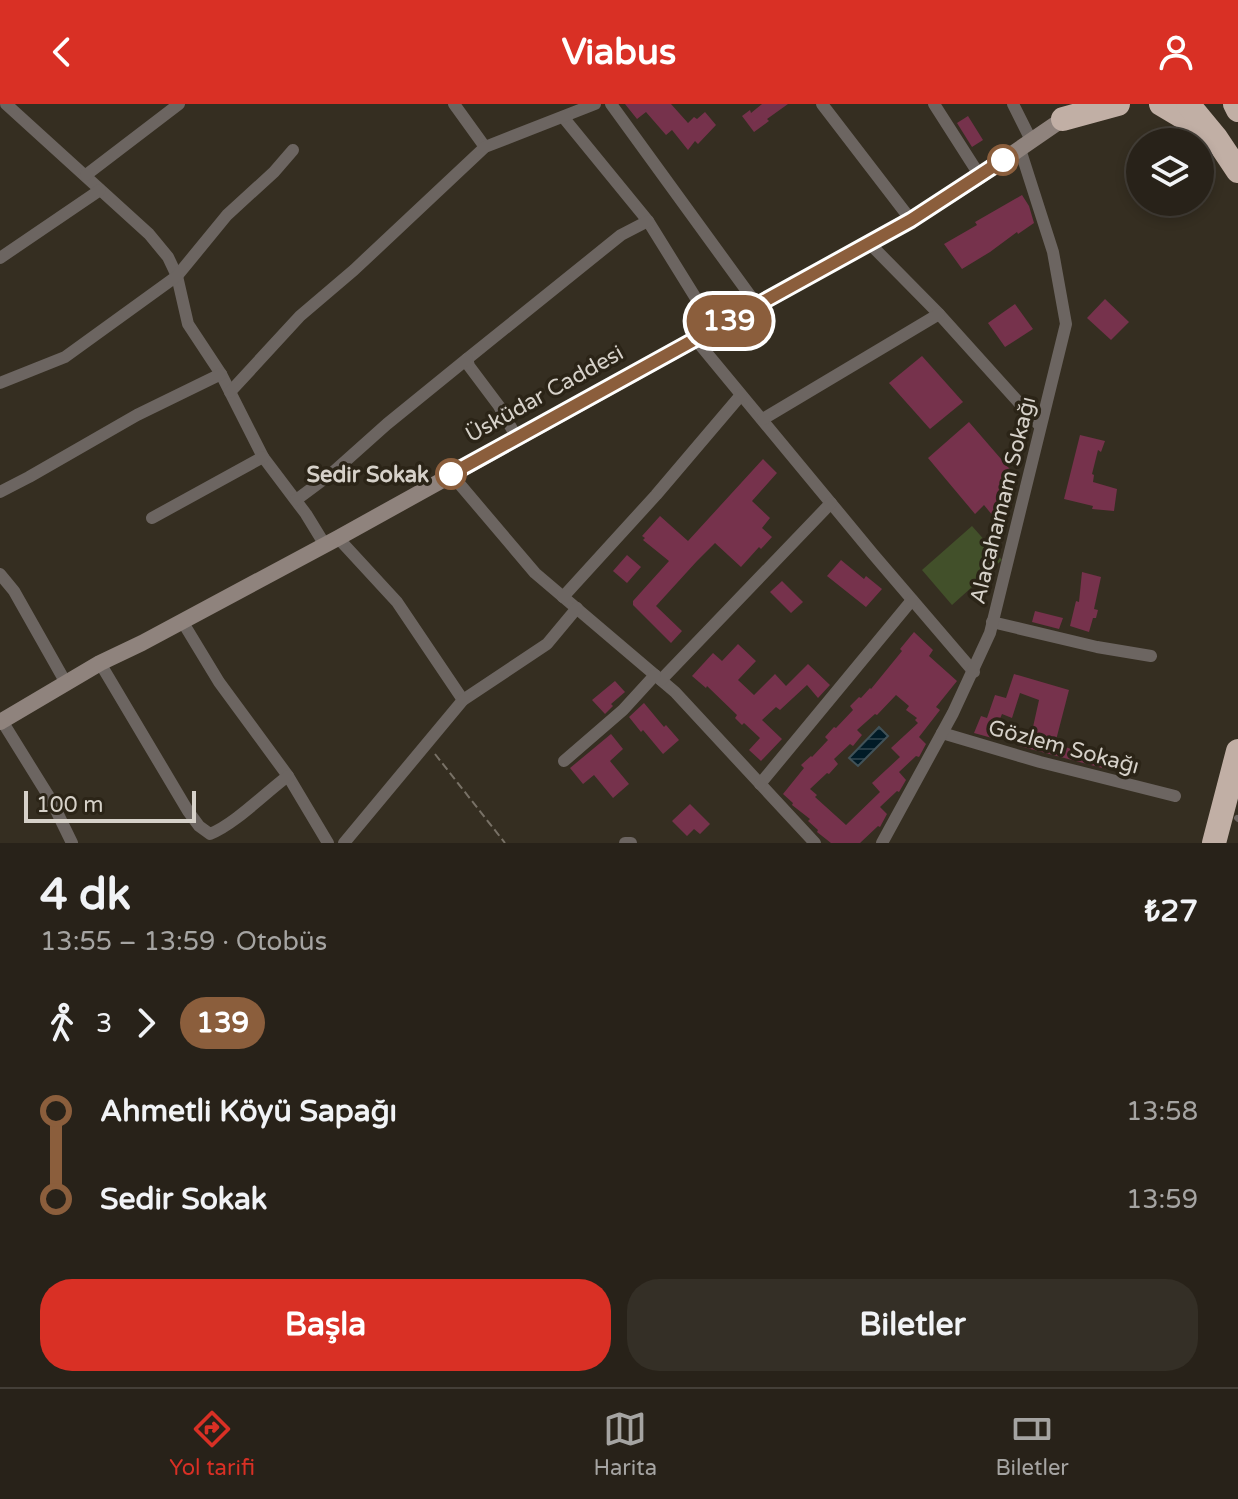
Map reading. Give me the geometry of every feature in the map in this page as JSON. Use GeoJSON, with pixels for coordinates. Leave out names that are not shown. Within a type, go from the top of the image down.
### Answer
{"type":"FeatureCollection","features":[{"type":"Feature","properties":{"kind":"highway","name":"Üsküdar Caddesi"},"geometry":{"type":"LineString","coordinates":[[1070,109],[1093,104]]}},
{"type":"Feature","properties":{"kind":"highway"},"geometry":{"type":"LineString","coordinates":[[1070,109],[1118,104]]}},
{"type":"Feature","properties":{"kind":"highway"},"geometry":{"type":"LineString","coordinates":[[1161,104],[1216,138]]}},
{"type":"Feature","properties":{"kind":"highway"},"geometry":{"type":"LineString","coordinates":[[1188,104],[1238,171]]}},
{"type":"Feature","properties":{"kind":"highway"},"geometry":{"type":"LineString","coordinates":[[1235,104],[1238,110]]}},
{"type":"Feature","properties":{"kind":"highway"},"geometry":{"type":"LineString","coordinates":[[1214,843],[1238,751]]}},
{"type":"Feature","properties":{"kind":"highway"},"geometry":{"type":"LineString","coordinates":[[1231,843],[1238,818]]}},
{"type":"Feature","properties":{"kind":"main road","name":"Üsküdar Caddesi"},"geometry":{"type":"LineString","coordinates":[[1,721],[100,663],[332,542],[911,220],[1026,145],[1070,109]]}},
{"type":"Feature","properties":{"kind":"street"},"geometry":{"type":"LineString","coordinates":[[6,104],[149,234],[168,257],[177,276],[188,324],[221,374],[263,457],[332,542],[397,602],[463,700]]}},
{"type":"Feature","properties":{"kind":"street"},"geometry":{"type":"LineString","coordinates":[[86,175],[179,104]]}},
{"type":"Feature","properties":{"kind":"street"},"geometry":{"type":"LineString","coordinates":[[454,104],[485,147]]}},
{"type":"Feature","properties":{"kind":"street"},"geometry":{"type":"LineString","coordinates":[[230,392],[300,316],[354,270],[485,147],[595,104]]}},
{"type":"Feature","properties":{"kind":"street"},"geometry":{"type":"LineString","coordinates":[[611,104],[757,305]]}},
{"type":"Feature","properties":{"kind":"street"},"geometry":{"type":"LineString","coordinates":[[822,104],[911,220]]}},
{"type":"Feature","properties":{"kind":"street"},"geometry":{"type":"LineString","coordinates":[[934,104],[980,176]]}},
{"type":"Feature","properties":{"kind":"street","name":"Alacahamam Sokağı"},"geometry":{"type":"LineString","coordinates":[[882,843],[974,672],[990,633],[1066,324],[1053,252],[1013,104]]}},
{"type":"Feature","properties":{"kind":"street"},"geometry":{"type":"LineString","coordinates":[[563,117],[648,221],[715,329]]}},
{"type":"Feature","properties":{"kind":"street"},"geometry":{"type":"LineString","coordinates":[[0,383],[65,357],[177,276],[227,215],[293,150]]}},
{"type":"Feature","properties":{"kind":"street"},"geometry":{"type":"LineString","coordinates":[[0,258],[100,190]]}},
{"type":"Feature","properties":{"kind":"street"},"geometry":{"type":"LineString","coordinates":[[296,500],[621,235],[648,221]]}},
{"type":"Feature","properties":{"kind":"street"},"geometry":{"type":"LineString","coordinates":[[869,243],[939,314],[1040,426]]}},
{"type":"Feature","properties":{"kind":"street"},"geometry":{"type":"LineString","coordinates":[[763,419],[939,314]]}},
{"type":"Feature","properties":{"kind":"street"},"geometry":{"type":"LineString","coordinates":[[696,340],[974,672]]}},
{"type":"Feature","properties":{"kind":"street"},"geometry":{"type":"LineString","coordinates":[[467,359],[517,438]]}},
{"type":"Feature","properties":{"kind":"street"},"geometry":{"type":"LineString","coordinates":[[0,492],[137,415],[221,374]]}},
{"type":"Feature","properties":{"kind":"street"},"geometry":{"type":"LineString","coordinates":[[563,597],[741,395]]}},
{"type":"Feature","properties":{"kind":"street"},"geometry":{"type":"LineString","coordinates":[[152,518],[263,457]]}},
{"type":"Feature","properties":{"kind":"street"},"geometry":{"type":"LineString","coordinates":[[451,474],[535,573],[675,692],[810,841]]}},
{"type":"Feature","properties":{"kind":"street"},"geometry":{"type":"LineString","coordinates":[[564,761],[658,677],[831,503]]}},
{"type":"Feature","properties":{"kind":"street"},"geometry":{"type":"LineString","coordinates":[[0,574],[14,591],[66,683]]}},
{"type":"Feature","properties":{"kind":"street"},"geometry":{"type":"LineString","coordinates":[[760,784],[912,600]]}},
{"type":"Feature","properties":{"kind":"street"},"geometry":{"type":"LineString","coordinates":[[344,843],[463,700],[547,644],[577,608]]}},
{"type":"Feature","properties":{"kind":"street"},"geometry":{"type":"LineString","coordinates":[[182,621],[219,682],[288,776],[328,843]]}},
{"type":"Feature","properties":{"kind":"street"},"geometry":{"type":"LineString","coordinates":[[992,622],[1097,647],[1151,656]]}},
{"type":"Feature","properties":{"kind":"street"},"geometry":{"type":"LineString","coordinates":[[100,663],[188,811],[199,826],[210,834],[229,824],[288,776]]}},
{"type":"Feature","properties":{"kind":"street"},"geometry":{"type":"LineString","coordinates":[[1,721],[51,800],[72,843]]}},
{"type":"Feature","properties":{"kind":"street","name":"Gözlem Sokağı"},"geometry":{"type":"LineString","coordinates":[[942,733],[1040,762],[1175,796]]}},
{"type":"Feature","properties":{"kind":"street"},"geometry":{"type":"LineString","coordinates":[[625,843],[631,843]]}},
{"type":"Feature","properties":{"kind":"path"},"geometry":{"type":"LineString","coordinates":[[427,743],[505,843]]}},
{"type":"Feature","properties":{"kind":"green space"},"geometry":{"type":"Polygon","coordinates":[[[972,526],[1002,560],[952,605],[922,570],[972,526]]]}},
{"type":"Feature","properties":{"kind":"water"},"geometry":{"type":"Polygon","coordinates":[[[879,727],[888,736],[858,766],[849,758],[879,727]]]}},
{"type":"Feature","properties":{"kind":"building"},"geometry":{"type":"Polygon","coordinates":[[[625,104],[671,104],[688,123],[705,112],[716,125],[688,150],[672,130],[666,135],[646,112],[637,119],[625,104]]]}},
{"type":"Feature","properties":{"kind":"building"},"geometry":{"type":"Polygon","coordinates":[[[762,104],[788,104],[754,132],[742,116],[762,104]]]}},
{"type":"Feature","properties":{"kind":"building"},"geometry":{"type":"Polygon","coordinates":[[[968,116],[983,140],[972,147],[957,123],[968,116]]]}},
{"type":"Feature","properties":{"kind":"building"},"geometry":{"type":"Polygon","coordinates":[[[1022,195],[1034,223],[962,269],[944,244],[1022,195]]]}},
{"type":"Feature","properties":{"kind":"building"},"geometry":{"type":"Polygon","coordinates":[[[1105,299],[1129,322],[1111,340],[1087,318],[1105,299]]]}},
{"type":"Feature","properties":{"kind":"building"},"geometry":{"type":"Polygon","coordinates":[[[1015,304],[1033,329],[1005,347],[988,323],[1015,304]]]}},
{"type":"Feature","properties":{"kind":"building"},"geometry":{"type":"Polygon","coordinates":[[[922,356],[963,402],[930,429],[889,383],[922,356]]]}},
{"type":"Feature","properties":{"kind":"building"},"geometry":{"type":"Polygon","coordinates":[[[969,422],[1014,474],[1003,485],[1012,494],[1012,504],[1009,509],[993,516],[984,505],[975,514],[928,458],[969,422]]]}},
{"type":"Feature","properties":{"kind":"building"},"geometry":{"type":"Polygon","coordinates":[[[1080,435],[1105,441],[1101,452],[1098,450],[1093,482],[1117,489],[1114,511],[1092,509],[1093,506],[1064,499],[1080,435]]]}},
{"type":"Feature","properties":{"kind":"building"},"geometry":{"type":"Polygon","coordinates":[[[763,459],[777,473],[752,501],[770,518],[762,528],[772,537],[741,567],[715,543],[697,561],[656,606],[682,631],[671,643],[633,605],[633,601],[669,561],[642,536],[660,516],[688,541],[763,459]]]}},
{"type":"Feature","properties":{"kind":"building"},"geometry":{"type":"Polygon","coordinates":[[[627,555],[641,567],[627,583],[613,571],[627,555]]]}},
{"type":"Feature","properties":{"kind":"building"},"geometry":{"type":"Polygon","coordinates":[[[841,560],[882,589],[866,607],[827,576],[841,560]]]}},
{"type":"Feature","properties":{"kind":"building"},"geometry":{"type":"Polygon","coordinates":[[[1082,572],[1101,577],[1094,609],[1098,610],[1089,632],[1070,626],[1076,601],[1079,602],[1082,572]]]}},
{"type":"Feature","properties":{"kind":"building"},"geometry":{"type":"Polygon","coordinates":[[[782,581],[803,602],[791,613],[770,592],[782,581]]]}},
{"type":"Feature","properties":{"kind":"building"},"geometry":{"type":"Polygon","coordinates":[[[1035,611],[1063,618],[1059,629],[1032,622],[1035,611]]]}},
{"type":"Feature","properties":{"kind":"building"},"geometry":{"type":"Polygon","coordinates":[[[914,632],[933,650],[929,656],[957,681],[936,707],[940,710],[919,737],[926,744],[919,757],[916,756],[899,772],[906,780],[899,792],[880,807],[887,814],[880,827],[860,843],[831,843],[783,794],[804,768],[801,765],[828,740],[825,737],[853,710],[850,706],[871,689],[902,651],[900,649],[914,632]],[[896,695],[857,730],[862,735],[853,746],[850,744],[834,759],[838,764],[810,789],[846,825],[880,792],[872,783],[900,757],[891,748],[918,723],[917,718],[906,710],[909,706],[896,695]]]}},
{"type":"Feature","properties":{"kind":"building"},"geometry":{"type":"Polygon","coordinates":[[[738,644],[756,661],[738,680],[754,695],[775,674],[786,686],[808,664],[830,685],[818,698],[807,685],[780,710],[776,707],[762,720],[782,739],[761,761],[749,750],[760,738],[744,723],[742,725],[735,718],[737,715],[707,686],[692,676],[713,653],[722,661],[738,644]]]}},
{"type":"Feature","properties":{"kind":"building"},"geometry":{"type":"Polygon","coordinates":[[[1014,674],[1069,690],[1055,744],[1108,757],[1106,769],[1019,746],[1024,734],[1031,736],[1039,700],[1020,693],[1012,718],[1002,714],[992,738],[974,733],[981,716],[987,718],[995,695],[1006,698],[1014,674]]]}},
{"type":"Feature","properties":{"kind":"building"},"geometry":{"type":"Polygon","coordinates":[[[615,681],[625,692],[605,714],[592,700],[615,681]]]}},
{"type":"Feature","properties":{"kind":"building"},"geometry":{"type":"Polygon","coordinates":[[[644,703],[679,740],[663,754],[629,717],[644,703]]]}},
{"type":"Feature","properties":{"kind":"building"},"geometry":{"type":"Polygon","coordinates":[[[611,734],[623,749],[610,761],[629,784],[613,798],[594,775],[583,784],[570,768],[611,734]]]}},
{"type":"Feature","properties":{"kind":"building"},"geometry":{"type":"Polygon","coordinates":[[[690,804],[710,824],[700,834],[694,829],[687,836],[672,821],[690,804]]]}},
{"type":"Feature","properties":{"kind":"bus line","name":"139"},"geometry":{"type":"LineString","coordinates":[[451,474],[911,220],[1003,160]]}},
{"type":"Feature","properties":{"kind":"place","name":"Sedir Sokak"},"geometry":{"type":"Point","coordinates":[451,474]}}]}
